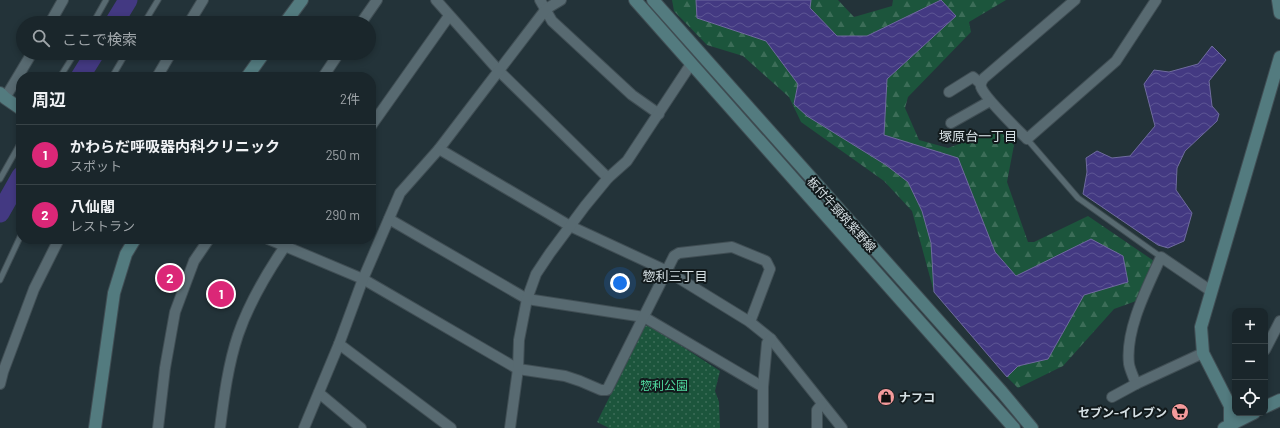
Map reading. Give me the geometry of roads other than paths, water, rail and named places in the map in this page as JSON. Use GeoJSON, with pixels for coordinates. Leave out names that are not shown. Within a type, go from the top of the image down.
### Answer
{"type":"FeatureCollection","features":[{"type":"Feature","properties":{"kind":"main road"},"geometry":{"type":"LineString","coordinates":[[290,16],[302,0]]}},
{"type":"Feature","properties":{"kind":"main road","name":"板付牛頸筑紫野線"},"geometry":{"type":"LineString","coordinates":[[635,0],[1014,428]]}},
{"type":"Feature","properties":{"kind":"main road","name":"板付牛頸筑紫野線"},"geometry":{"type":"LineString","coordinates":[[653,0],[1032,428]]}},
{"type":"Feature","properties":{"kind":"main road"},"geometry":{"type":"LineString","coordinates":[[1278,0],[1280,13]]}},
{"type":"Feature","properties":{"kind":"main road"},"geometry":{"type":"LineString","coordinates":[[1228,427],[1230,406],[1202,353],[1201,327],[1280,57]]}},
{"type":"Feature","properties":{"kind":"main road"},"geometry":{"type":"LineString","coordinates":[[251,72],[259,60]]}},
{"type":"Feature","properties":{"kind":"main road"},"geometry":{"type":"LineString","coordinates":[[3,96],[16,105]]}},
{"type":"Feature","properties":{"kind":"main road"},"geometry":{"type":"LineString","coordinates":[[95,428],[114,293],[126,254],[132,244]]}},
{"type":"Feature","properties":{"kind":"main road"},"geometry":{"type":"LineString","coordinates":[[1268,406],[1280,400]]}},
{"type":"Feature","properties":{"kind":"main road"},"geometry":{"type":"LineString","coordinates":[[1228,427],[1248,416]]}},
{"type":"Feature","properties":{"kind":"street"},"geometry":{"type":"LineString","coordinates":[[54,16],[63,0]]}},
{"type":"Feature","properties":{"kind":"street"},"geometry":{"type":"LineString","coordinates":[[193,16],[203,0]]}},
{"type":"Feature","properties":{"kind":"street"},"geometry":{"type":"LineString","coordinates":[[366,16],[377,0]]}},
{"type":"Feature","properties":{"kind":"street"},"geometry":{"type":"LineString","coordinates":[[436,0],[499,71],[608,178]]}},
{"type":"Feature","properties":{"kind":"street"},"geometry":{"type":"LineString","coordinates":[[304,428],[339,344],[363,279],[400,193],[439,149],[499,71],[543,4],[561,0]]}},
{"type":"Feature","properties":{"kind":"street"},"geometry":{"type":"LineString","coordinates":[[980,83],[1075,0]]}},
{"type":"Feature","properties":{"kind":"street"},"geometry":{"type":"LineString","coordinates":[[950,92],[973,77],[980,83],[990,100],[1026,139],[1116,61],[1156,0]]}},
{"type":"Feature","properties":{"kind":"street"},"geometry":{"type":"LineString","coordinates":[[543,4],[552,21],[632,94],[659,114]]}},
{"type":"Feature","properties":{"kind":"street"},"geometry":{"type":"LineString","coordinates":[[376,119],[450,16]]}},
{"type":"Feature","properties":{"kind":"street"},"geometry":{"type":"LineString","coordinates":[[19,72],[27,60]]}},
{"type":"Feature","properties":{"kind":"street"},"geometry":{"type":"LineString","coordinates":[[160,72],[167,60]]}},
{"type":"Feature","properties":{"kind":"street"},"geometry":{"type":"LineString","coordinates":[[326,72],[334,60]]}},
{"type":"Feature","properties":{"kind":"street"},"geometry":{"type":"LineString","coordinates":[[510,428],[518,369],[519,340],[527,299],[536,274],[570,226],[608,178],[627,161],[691,64]]}},
{"type":"Feature","properties":{"kind":"street"},"geometry":{"type":"LineString","coordinates":[[3,96],[16,77]]}},
{"type":"Feature","properties":{"kind":"street"},"geometry":{"type":"LineString","coordinates":[[951,123],[990,100]]}},
{"type":"Feature","properties":{"kind":"street"},"geometry":{"type":"LineString","coordinates":[[439,149],[570,226],[667,271],[750,322],[771,339],[842,428]]}},
{"type":"Feature","properties":{"kind":"street"},"geometry":{"type":"LineString","coordinates":[[389,219],[527,299],[644,317],[763,387]]}},
{"type":"Feature","properties":{"kind":"street"},"geometry":{"type":"LineString","coordinates":[[0,384],[3,372],[34,289],[56,244]]}},
{"type":"Feature","properties":{"kind":"street"},"geometry":{"type":"LineString","coordinates":[[158,428],[165,368],[175,312],[194,261],[206,244]]}},
{"type":"Feature","properties":{"kind":"street"},"geometry":{"type":"LineString","coordinates":[[220,428],[227,375],[238,335],[256,292],[287,244]]}},
{"type":"Feature","properties":{"kind":"street"},"geometry":{"type":"LineString","coordinates":[[290,244],[363,279],[518,369],[565,376],[601,390],[607,390],[674,256],[679,253],[732,247],[766,260],[770,269],[750,322]]}},
{"type":"Feature","properties":{"kind":"street"},"geometry":{"type":"LineString","coordinates":[[1136,384],[1129,364],[1130,337],[1141,302],[1161,257],[1211,291]]}},
{"type":"Feature","properties":{"kind":"street"},"geometry":{"type":"LineString","coordinates":[[1268,344],[1280,321]]}},
{"type":"Feature","properties":{"kind":"street"},"geometry":{"type":"LineString","coordinates":[[763,428],[763,387],[767,343],[771,339]]}},
{"type":"Feature","properties":{"kind":"street"},"geometry":{"type":"LineString","coordinates":[[339,344],[451,428]]}},
{"type":"Feature","properties":{"kind":"street"},"geometry":{"type":"LineString","coordinates":[[1112,397],[1202,353]]}},
{"type":"Feature","properties":{"kind":"street"},"geometry":{"type":"LineString","coordinates":[[319,393],[361,428]]}},
{"type":"Feature","properties":{"kind":"street"},"geometry":{"type":"LineString","coordinates":[[817,428],[817,410],[822,404]]}},
{"type":"Feature","properties":{"kind":"street"},"geometry":{"type":"LineString","coordinates":[[1228,427],[1234,416]]}},
{"type":"Feature","properties":{"kind":"lane"},"geometry":{"type":"LineString","coordinates":[[97,16],[106,0]]}},
{"type":"Feature","properties":{"kind":"lane"},"geometry":{"type":"LineString","coordinates":[[148,16],[158,0]]}},
{"type":"Feature","properties":{"kind":"lane"},"geometry":{"type":"LineString","coordinates":[[63,72],[71,60]]}},
{"type":"Feature","properties":{"kind":"lane"},"geometry":{"type":"LineString","coordinates":[[115,72],[122,60]]}},
{"type":"Feature","properties":{"kind":"lane"},"geometry":{"type":"LineString","coordinates":[[1026,139],[1078,198],[1161,257]]}},
{"type":"Feature","properties":{"kind":"lane"},"geometry":{"type":"LineString","coordinates":[[0,179],[16,151]]}},
{"type":"Feature","properties":{"kind":"lane"},"geometry":{"type":"LineString","coordinates":[[0,280],[17,244]]}},
{"type":"Feature","properties":{"kind":"water"},"geometry":{"type":"Polygon","coordinates":[[[696,0],[811,0],[810,8],[837,36],[867,36],[941,0],[956,16],[887,79],[884,135],[958,158],[995,252],[1016,276],[1091,239],[1123,256],[1128,282],[1084,295],[1048,359],[1018,366],[1007,377],[934,292],[931,243],[922,211],[908,182],[886,165],[807,116],[794,104],[798,84],[766,41],[697,18],[696,0]]]}},
{"type":"Feature","properties":{"kind":"water"},"geometry":{"type":"Polygon","coordinates":[[[1212,46],[1226,60],[1209,81],[1212,106],[1219,114],[1217,121],[1185,151],[1177,168],[1176,190],[1192,213],[1184,241],[1168,248],[1158,245],[1083,194],[1087,172],[1086,158],[1097,151],[1112,158],[1130,156],[1155,126],[1144,84],[1154,70],[1169,72],[1198,64],[1212,46]]]}},
{"type":"Feature","properties":{"kind":"waterway"},"geometry":{"type":"LineString","coordinates":[[118,16],[128,0]]}},
{"type":"Feature","properties":{"kind":"waterway"},"geometry":{"type":"LineString","coordinates":[[83,72],[91,60]]}},
{"type":"Feature","properties":{"kind":"waterway"},"geometry":{"type":"LineString","coordinates":[[0,213],[16,185]]}},
{"type":"Feature","properties":{"kind":"place","name":"八仙閣"},"geometry":{"type":"Point","coordinates":[170,278]}},
{"type":"Feature","properties":{"kind":"place","name":"かわらだ呼吸器内科クリニック"},"geometry":{"type":"Point","coordinates":[221,294]}},
{"type":"Feature","properties":{"kind":"place","name":"ナフコ"},"geometry":{"type":"Point","coordinates":[886,397]}},
{"type":"Feature","properties":{"kind":"place","name":"セブン-イレブン"},"geometry":{"type":"Point","coordinates":[1180,412]}},
{"type":"Feature","properties":{"kind":"district","name":"塚原台一丁目"},"geometry":{"type":"Point","coordinates":[978,136]}},
{"type":"Feature","properties":{"kind":"district","name":"惣利三丁目"},"geometry":{"type":"Point","coordinates":[675,276]}},
{"type":"Feature","properties":{"kind":"park label","name":"惣利公園"},"geometry":{"type":"Point","coordinates":[664,385]}}]}
